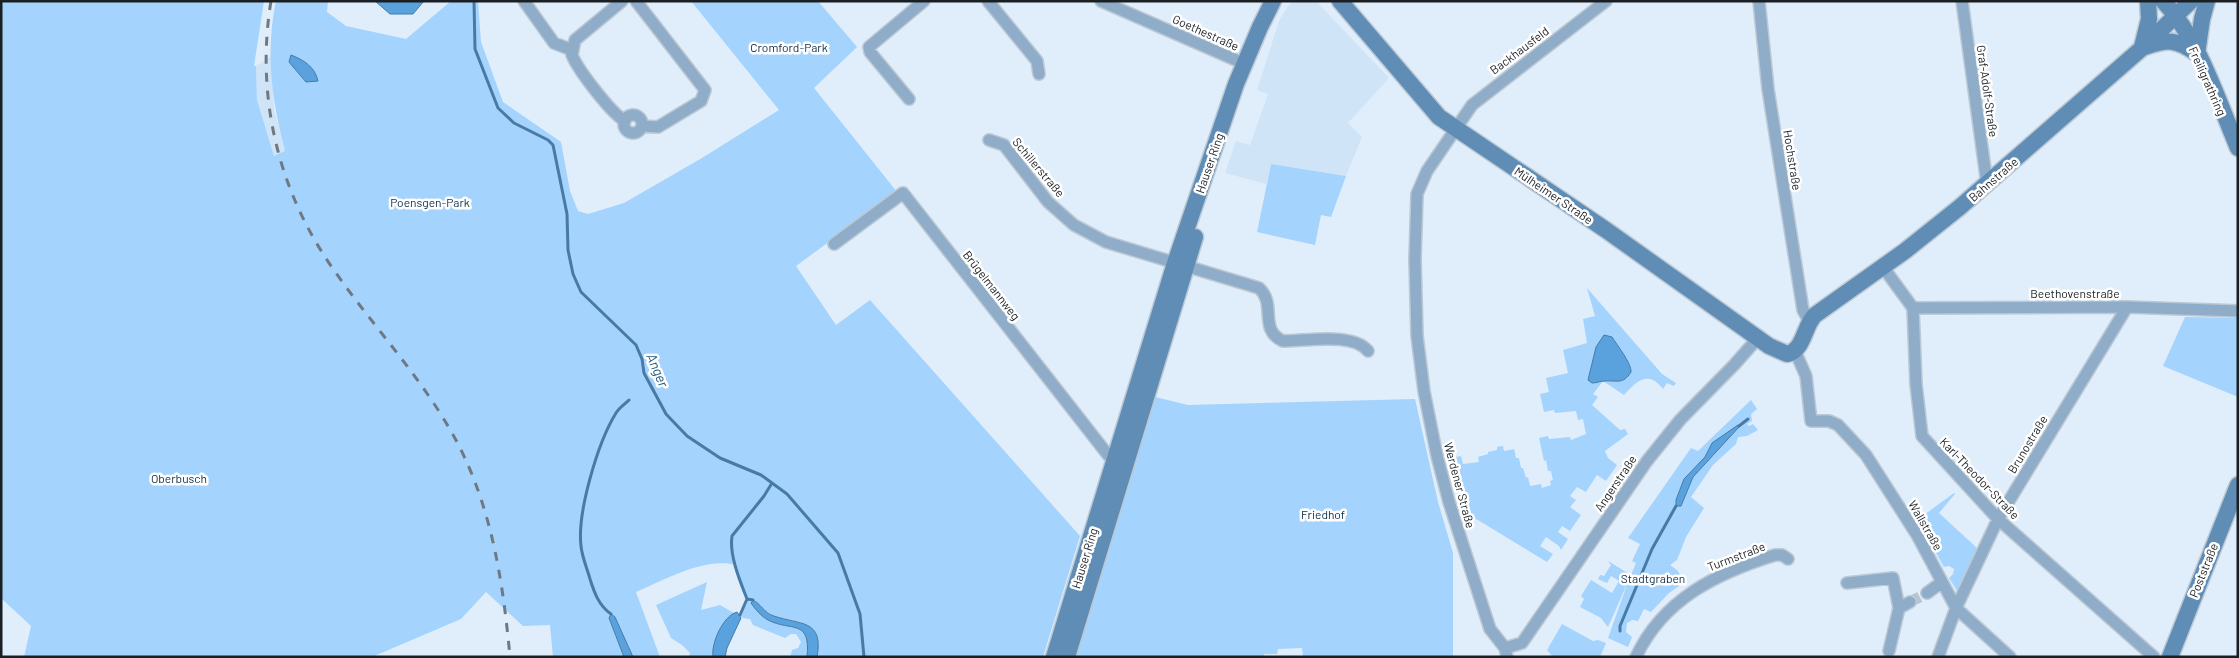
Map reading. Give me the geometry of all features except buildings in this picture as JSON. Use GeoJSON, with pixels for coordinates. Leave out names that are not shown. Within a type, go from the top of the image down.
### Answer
{"type":"FeatureCollection","features":[{"type":"Feature","properties":{"kind":"street"},"geometry":{"type":"LineString","coordinates":[[524,1],[554,43],[572,50]]}},
{"type":"Feature","properties":{"kind":"street"},"geometry":{"type":"LineString","coordinates":[[622,1],[575,40],[572,50],[574,60],[606,103],[618,117],[625,121],[625,128],[629,132],[636,132],[642,126],[658,127],[701,100],[704,97],[705,90],[636,1]]}},
{"type":"Feature","properties":{"kind":"street"},"geometry":{"type":"LineString","coordinates":[[909,99],[870,52],[869,47],[924,1]]}},
{"type":"Feature","properties":{"kind":"street"},"geometry":{"type":"LineString","coordinates":[[988,1],[1037,61],[1039,74]]}},
{"type":"Feature","properties":{"kind":"street","name":"Goethestraße"},"geometry":{"type":"LineString","coordinates":[[1101,1],[1245,64]]}},
{"type":"Feature","properties":{"kind":"street","name":"Mülheimer Straße"},"geometry":{"type":"LineString","coordinates":[[1340,1],[1439,116],[1655,264],[1764,342],[1785,354],[1795,352]]}},
{"type":"Feature","properties":{"kind":"street","name":"Backhausfeld"},"geometry":{"type":"LineString","coordinates":[[1455,128],[1464,113],[1481,96],[1606,1]]}},
{"type":"Feature","properties":{"kind":"street","name":"Hochstraße"},"geometry":{"type":"LineString","coordinates":[[1759,1],[1769,99],[1803,310],[1809,321]]}},
{"type":"Feature","properties":{"kind":"street","name":"Graf-Adolf-Straße"},"geometry":{"type":"LineString","coordinates":[[1962,1],[1987,184]]}},
{"type":"Feature","properties":{"kind":"street"},"geometry":{"type":"LineString","coordinates":[[2141,49],[2149,19],[2148,1]]}},
{"type":"Feature","properties":{"kind":"street","name":"Freiligrathring"},"geometry":{"type":"LineString","coordinates":[[2163,1],[2176,15],[2197,54],[2238,148]]}},
{"type":"Feature","properties":{"kind":"street","name":"Bahnstraße"},"geometry":{"type":"LineString","coordinates":[[1795,352],[1809,321],[1838,297],[1883,267],[1948,217],[2141,49],[2192,1]]}},
{"type":"Feature","properties":{"kind":"street"},"geometry":{"type":"LineString","coordinates":[[2141,49],[2167,41],[2183,44],[2197,54],[2207,1]]}},
{"type":"Feature","properties":{"kind":"street","name":"Hauser Ring"},"geometry":{"type":"LineString","coordinates":[[1054,657],[1120,462],[1245,64],[1271,4]]}},
{"type":"Feature","properties":{"kind":"street","name":"Werdener Straße"},"geometry":{"type":"LineString","coordinates":[[1455,128],[1427,171],[1419,187],[1416,204],[1415,259],[1420,309],[1417,336],[1424,391],[1437,456],[1490,629],[1506,652]]}},
{"type":"Feature","properties":{"kind":"street","name":"Schillerstraße"},"geometry":{"type":"LineString","coordinates":[[989,140],[1004,145],[1048,202],[1074,225],[1106,242],[1259,288],[1267,299],[1270,329],[1275,337],[1282,341],[1349,340],[1364,346],[1368,351]]}},
{"type":"Feature","properties":{"kind":"street","name":"Brügelmannweg"},"geometry":{"type":"LineString","coordinates":[[834,244],[903,193],[1108,456],[1120,462]]}},
{"type":"Feature","properties":{"kind":"street"},"geometry":{"type":"LineString","coordinates":[[1415,259],[1422,270]]}},
{"type":"Feature","properties":{"kind":"street"},"geometry":{"type":"LineString","coordinates":[[1883,267],[1913,308]]}},
{"type":"Feature","properties":{"kind":"street","name":"Beethovenstraße"},"geometry":{"type":"LineString","coordinates":[[1913,308],[2127,307],[2238,311]]}},
{"type":"Feature","properties":{"kind":"street","name":"Brunostraße"},"geometry":{"type":"LineString","coordinates":[[1938,657],[1956,608],[1998,519],[2127,307]]}},
{"type":"Feature","properties":{"kind":"street","name":"Karl-Theodor-Straße"},"geometry":{"type":"LineString","coordinates":[[1913,308],[1916,384],[1922,436],[1998,519],[2154,657]]}},
{"type":"Feature","properties":{"kind":"street","name":"Angerstraße"},"geometry":{"type":"LineString","coordinates":[[1506,652],[1522,643],[1586,553],[1638,473],[1673,428],[1711,389],[1764,342]]}},
{"type":"Feature","properties":{"kind":"street","name":"Wallstraße"},"geometry":{"type":"LineString","coordinates":[[1795,352],[1806,376],[1811,421],[1834,422],[1866,454],[1917,535],[1956,608],[2010,657]]}},
{"type":"Feature","properties":{"kind":"street","name":"Hauser Ring"},"geometry":{"type":"LineString","coordinates":[[1067,657],[1120,462]]}},
{"type":"Feature","properties":{"kind":"street","name":"Poststraße"},"geometry":{"type":"LineString","coordinates":[[2170,657],[2238,485]]}},
{"type":"Feature","properties":{"kind":"street","name":"Turmstraße"},"geometry":{"type":"LineString","coordinates":[[1636,657],[1653,630],[1668,612],[1705,583],[1715,577],[1775,555],[1782,555],[1788,559]]}},
{"type":"Feature","properties":{"kind":"street"},"geometry":{"type":"LineString","coordinates":[[1847,582],[1893,578],[1899,608],[1889,651]]}},
{"type":"Feature","properties":{"kind":"street"},"geometry":{"type":"LineString","coordinates":[[1926,593],[1942,582]]}},
{"type":"Feature","properties":{"kind":"street"},"geometry":{"type":"LineString","coordinates":[[1899,608],[1910,602]]}},
{"type":"Feature","properties":{"kind":"shaded area"},"geometry":{"type":"Polygon","coordinates":[[[375,1],[424,1],[413,14],[390,14],[375,1]]]}},
{"type":"Feature","properties":{"kind":"shaded area"},"geometry":{"type":"Polygon","coordinates":[[[1294,1],[1316,1],[1389,78],[1348,123],[1362,137],[1346,176],[1271,164],[1266,184],[1225,173],[1236,141],[1250,145],[1268,94],[1257,90],[1279,21],[1288,6],[1294,1]]]}},
{"type":"Feature","properties":{"kind":"shaded area"},"geometry":{"type":"Polygon","coordinates":[[[291,55],[308,65],[317,76],[318,81],[306,82],[289,62],[291,55]]]}},
{"type":"Feature","properties":{"kind":"shaded area"},"geometry":{"type":"Polygon","coordinates":[[[271,56],[274,109],[285,152],[274,156],[257,100],[256,66],[271,56]]]}},
{"type":"Feature","properties":{"kind":"shaded area"},"geometry":{"type":"Polygon","coordinates":[[[1604,335],[1612,337],[1627,360],[1631,372],[1622,380],[1592,383],[1588,380],[1596,347],[1604,335]]]}},
{"type":"Feature","properties":{"kind":"shaded area"},"geometry":{"type":"Polygon","coordinates":[[[1738,425],[1739,427],[1693,477],[1681,506],[1676,506],[1676,500],[1684,479],[1705,457],[1712,443],[1738,425]]]}},
{"type":"Feature","properties":{"kind":"shaded area"},"geometry":{"type":"Polygon","coordinates":[[[753,600],[771,615],[801,623],[813,630],[817,636],[817,657],[807,657],[806,636],[802,631],[798,628],[766,619],[751,603],[753,600]]]}},
{"type":"Feature","properties":{"kind":"shaded area"},"geometry":{"type":"Polygon","coordinates":[[[737,612],[741,618],[727,648],[725,657],[713,657],[714,645],[719,631],[727,619],[737,612]]]}},
{"type":"Feature","properties":{"kind":"shaded area"},"geometry":{"type":"Polygon","coordinates":[[[611,614],[615,617],[633,657],[624,657],[609,618],[611,614]]]}},
{"type":"Feature","properties":{"kind":"green space"},"geometry":{"type":"Polygon","coordinates":[[[1,1],[264,1],[254,66],[256,66],[257,100],[274,156],[285,151],[272,77],[271,39],[276,1],[328,1],[327,12],[346,26],[406,39],[451,1],[478,1],[481,42],[503,102],[561,142],[570,191],[578,211],[588,214],[624,203],[702,158],[779,110],[691,1],[818,1],[857,47],[814,88],[897,192],[796,266],[836,325],[870,300],[1080,536],[1043,657],[817,657],[818,653],[801,622],[775,616],[760,606],[755,600],[748,599],[766,619],[799,627],[805,632],[808,642],[807,657],[790,657],[792,650],[798,648],[801,642],[796,634],[791,634],[785,638],[753,625],[750,619],[743,618],[740,615],[747,599],[736,565],[724,563],[711,564],[685,571],[636,592],[660,657],[633,657],[615,617],[609,618],[624,657],[553,657],[550,625],[523,626],[486,592],[461,619],[372,657],[24,657],[31,626],[1,598],[1,1]]]}},
{"type":"Feature","properties":{"kind":"green space"},"geometry":{"type":"Polygon","coordinates":[[[1271,164],[1346,176],[1331,217],[1321,215],[1315,245],[1257,232],[1271,164]]]}},
{"type":"Feature","properties":{"kind":"green space"},"geometry":{"type":"Polygon","coordinates":[[[1587,288],[1662,374],[1676,383],[1674,386],[1667,383],[1663,389],[1658,383],[1647,379],[1633,385],[1624,395],[1603,381],[1593,394],[1598,397],[1592,405],[1620,430],[1625,429],[1628,434],[1605,451],[1608,458],[1617,465],[1606,481],[1597,475],[1586,492],[1577,487],[1570,496],[1576,500],[1570,507],[1581,515],[1570,531],[1562,526],[1558,532],[1568,539],[1561,550],[1559,546],[1546,537],[1540,546],[1553,554],[1547,562],[1468,514],[1449,458],[1461,456],[1463,464],[1479,462],[1478,457],[1497,450],[1497,447],[1503,446],[1504,451],[1514,449],[1516,458],[1519,458],[1526,478],[1528,477],[1530,486],[1541,484],[1542,488],[1551,485],[1550,481],[1553,480],[1551,471],[1548,471],[1546,460],[1544,461],[1539,438],[1548,436],[1549,439],[1570,437],[1571,440],[1586,434],[1583,419],[1578,420],[1576,411],[1555,413],[1554,410],[1544,412],[1540,394],[1549,392],[1546,378],[1568,373],[1563,350],[1587,343],[1583,319],[1595,316],[1587,288]]]}},
{"type":"Feature","properties":{"kind":"green space"},"geometry":{"type":"Polygon","coordinates":[[[2185,317],[2238,318],[2238,397],[2163,366],[2185,317]]]}},
{"type":"Feature","properties":{"kind":"green space","name":"Friedhof"},"geometry":{"type":"Polygon","coordinates":[[[1151,396],[1188,405],[1415,399],[1438,502],[1453,553],[1453,657],[1303,657],[1302,648],[1278,649],[1277,654],[1264,654],[1263,657],[1075,657],[1151,396]]]}},
{"type":"Feature","properties":{"kind":"green space","name":"Stadtgraben"},"geometry":{"type":"Polygon","coordinates":[[[1751,400],[1757,409],[1751,414],[1752,421],[1747,424],[1749,426],[1753,424],[1758,430],[1747,436],[1738,437],[1736,444],[1713,465],[1691,497],[1704,508],[1686,537],[1677,560],[1670,565],[1677,570],[1685,582],[1669,593],[1651,612],[1644,609],[1638,621],[1632,620],[1627,623],[1626,632],[1632,637],[1628,647],[1608,638],[1628,582],[1608,627],[1601,618],[1580,607],[1584,599],[1581,596],[1591,580],[1612,593],[1619,581],[1611,576],[1607,583],[1598,579],[1600,575],[1604,576],[1611,565],[1608,561],[1631,575],[1636,563],[1632,561],[1640,544],[1628,538],[1691,448],[1698,451],[1751,400]]]}},
{"type":"Feature","properties":{"kind":"green space"},"geometry":{"type":"Polygon","coordinates":[[[1612,485],[1621,491],[1610,508],[1601,502],[1612,485]]]}},
{"type":"Feature","properties":{"kind":"green space"},"geometry":{"type":"Polygon","coordinates":[[[1954,493],[1939,513],[1977,548],[1958,592],[1949,578],[1953,574],[1954,569],[1949,566],[1944,567],[1917,520],[1954,493]]]}},
{"type":"Feature","properties":{"kind":"green space"},"geometry":{"type":"Polygon","coordinates":[[[707,582],[701,610],[720,605],[734,613],[727,620],[713,652],[713,657],[689,657],[690,653],[671,638],[656,605],[707,582]]]}},
{"type":"Feature","properties":{"kind":"green space"},"geometry":{"type":"Polygon","coordinates":[[[1562,624],[1593,641],[1598,640],[1606,643],[1600,657],[1553,657],[1547,650],[1562,624]]]}},
{"type":"Feature","properties":{"kind":"waterway","name":"Anger"},"geometry":{"type":"LineString","coordinates":[[474,1],[475,49],[498,108],[514,123],[548,140],[553,145],[567,214],[568,250],[573,274],[581,292],[636,345],[642,359],[644,373],[666,414],[687,436],[720,458],[761,475],[787,494],[838,553],[860,614],[864,657]]}},
{"type":"Feature","properties":{"kind":"waterway"},"geometry":{"type":"LineString","coordinates":[[611,614],[600,603],[593,589],[582,554],[582,515],[590,478],[602,441],[616,413],[629,400]]}},
{"type":"Feature","properties":{"kind":"waterway","name":"Stadtgraben"},"geometry":{"type":"LineString","coordinates":[[1739,426],[1748,419]]}},
{"type":"Feature","properties":{"kind":"waterway"},"geometry":{"type":"LineString","coordinates":[[740,615],[747,599],[734,560],[731,543],[732,536],[772,483]]}},
{"type":"Feature","properties":{"kind":"waterway"},"geometry":{"type":"LineString","coordinates":[[1620,631],[1620,626],[1652,549],[1676,506]]}},
{"type":"Feature","properties":{"kind":"waterway"},"geometry":{"type":"LineString","coordinates":[[747,599],[753,600]]}},
{"type":"Feature","properties":{"kind":"tunnel"},"geometry":{"type":"LineString","coordinates":[[1910,602],[1927,593]]}},
{"type":"Feature","properties":{"kind":"railway"},"geometry":{"type":"LineString","coordinates":[[271,1],[266,73],[276,144],[286,178],[316,243],[351,294],[430,397],[457,442],[469,467],[479,493],[494,546],[504,601],[510,657]]}},
{"type":"Feature","properties":{"kind":"park label","name":"Cromford-Park"},"geometry":{"type":"Point","coordinates":[789,47]}},
{"type":"Feature","properties":{"kind":"park label","name":"Poensgen-Park"},"geometry":{"type":"Point","coordinates":[430,202]}},
{"type":"Feature","properties":{"kind":"park label","name":"Oberbusch"},"geometry":{"type":"Point","coordinates":[179,478]}}]}
